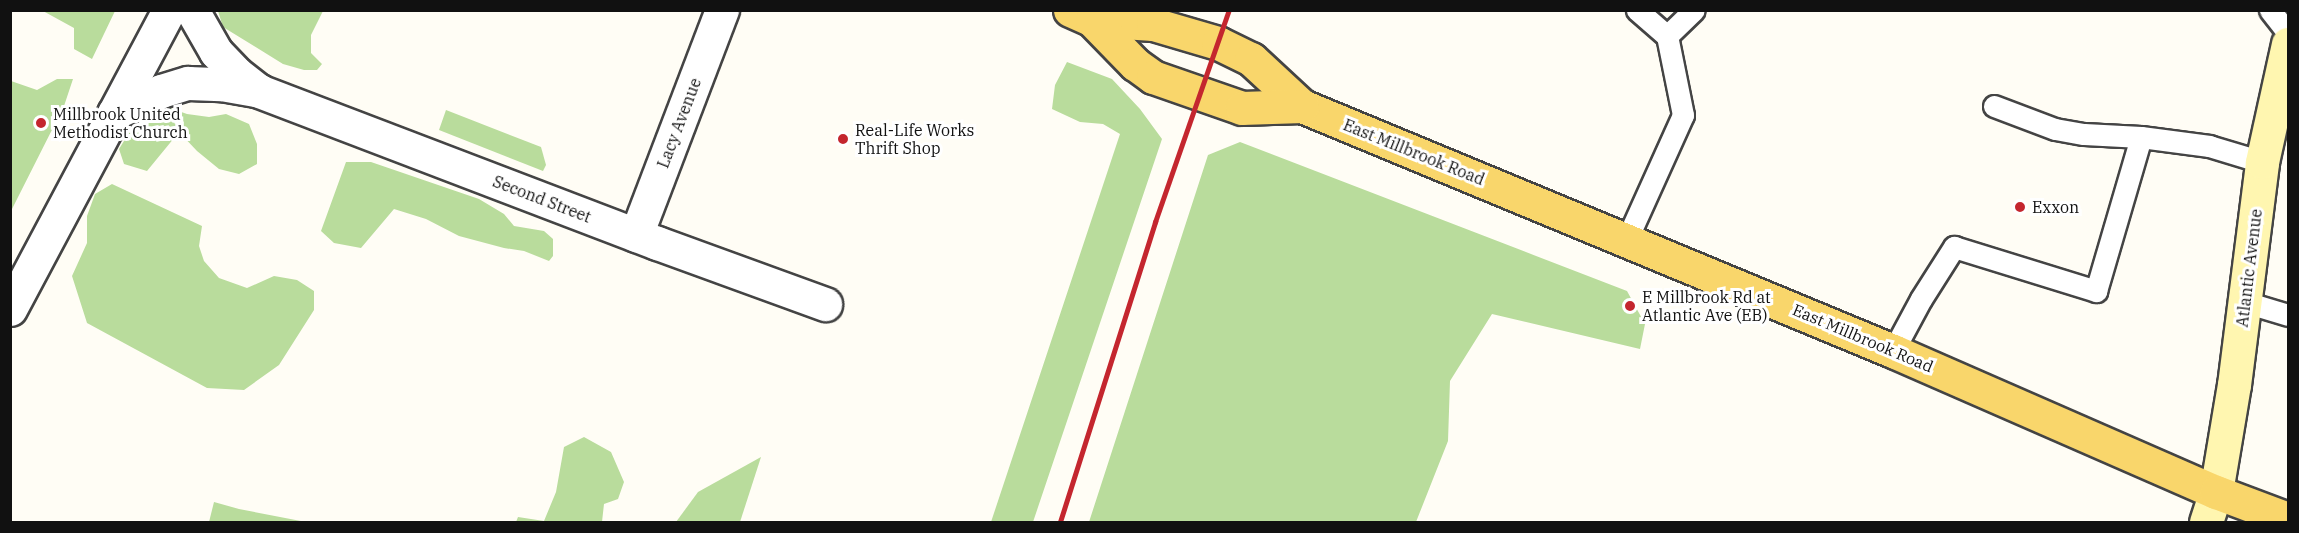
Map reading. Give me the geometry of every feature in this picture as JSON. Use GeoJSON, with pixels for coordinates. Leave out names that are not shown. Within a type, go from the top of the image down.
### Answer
{"type":"FeatureCollection","features":[{"type":"Feature","properties":{"kind":"main road","name":"East Millbrook Road"},"geometry":{"type":"LineString","coordinates":[[1081,15],[1135,64],[1153,77],[1242,108],[1302,106]]}},
{"type":"Feature","properties":{"kind":"main road","name":"East Millbrook Road"},"geometry":{"type":"LineString","coordinates":[[1081,15],[1153,24],[1218,43],[1251,59],[1276,79],[1302,106],[1893,351],[2215,512],[2289,519]]}},
{"type":"Feature","properties":{"kind":"main road","name":"Atlantic Avenue"},"geometry":{"type":"LineString","coordinates":[[2215,512],[2262,162],[2289,44]]}},
{"type":"Feature","properties":{"kind":"street"},"geometry":{"type":"LineString","coordinates":[[10,309],[169,10]]}},
{"type":"Feature","properties":{"kind":"street","name":"Second Street"},"geometry":{"type":"LineString","coordinates":[[192,10],[216,52],[236,73],[259,91]]}},
{"type":"Feature","properties":{"kind":"street","name":"Lacy Avenue"},"geometry":{"type":"LineString","coordinates":[[636,235],[722,10]]}},
{"type":"Feature","properties":{"kind":"street","name":"Second Street"},"geometry":{"type":"LineString","coordinates":[[114,113],[161,91],[188,83],[221,84],[259,91],[636,235],[825,304]]}},
{"type":"Feature","properties":{"kind":"lane"},"geometry":{"type":"LineString","coordinates":[[1627,239],[1683,115],[1667,36],[1637,10]]}},
{"type":"Feature","properties":{"kind":"lane"},"geometry":{"type":"LineString","coordinates":[[1667,36],[1694,10]]}},
{"type":"Feature","properties":{"kind":"lane"},"geometry":{"type":"LineString","coordinates":[[2270,10],[2289,33]]}},
{"type":"Feature","properties":{"kind":"lane"},"geometry":{"type":"LineString","coordinates":[[1994,106],[2055,129],[2209,146],[2262,162]]}},
{"type":"Feature","properties":{"kind":"lane"},"geometry":{"type":"LineString","coordinates":[[1893,351],[1921,299],[1954,247],[2096,291],[2141,137]]}},
{"type":"Feature","properties":{"kind":"lane"},"geometry":{"type":"LineString","coordinates":[[2245,302],[2289,315]]}},
{"type":"Feature","properties":{"kind":"green space"},"geometry":{"type":"Polygon","coordinates":[[[115,10],[92,59],[74,49],[74,28],[43,11],[115,10]]]}},
{"type":"Feature","properties":{"kind":"green space"},"geometry":{"type":"Polygon","coordinates":[[[218,11],[323,11],[311,35],[311,53],[322,64],[317,70],[304,70],[283,64],[223,27],[218,11]]]}},
{"type":"Feature","properties":{"kind":"green space"},"geometry":{"type":"Polygon","coordinates":[[[1067,62],[1112,79],[1140,109],[1162,139],[1033,522],[991,522],[1120,134],[1103,124],[1080,122],[1052,109],[1055,85],[1067,62]]]}},
{"type":"Feature","properties":{"kind":"green space"},"geometry":{"type":"Polygon","coordinates":[[[57,79],[73,79],[64,106],[11,211],[11,81],[37,90],[57,79]]]}},
{"type":"Feature","properties":{"kind":"green space"},"geometry":{"type":"Polygon","coordinates":[[[167,107],[187,114],[209,117],[226,114],[249,124],[257,144],[257,164],[239,174],[219,169],[179,132],[147,171],[124,164],[119,149],[144,109],[167,107]]]}},
{"type":"Feature","properties":{"kind":"green space"},"geometry":{"type":"Polygon","coordinates":[[[446,110],[541,147],[546,165],[543,171],[439,130],[446,110]]]}},
{"type":"Feature","properties":{"kind":"green space"},"geometry":{"type":"Polygon","coordinates":[[[1240,142],[1627,291],[1645,324],[1640,349],[1492,314],[1450,381],[1448,441],[1416,522],[1089,522],[1208,155],[1240,142]]]}},
{"type":"Feature","properties":{"kind":"green space"},"geometry":{"type":"Polygon","coordinates":[[[346,162],[371,162],[479,199],[504,214],[514,226],[544,231],[553,239],[553,256],[549,261],[524,251],[459,236],[426,219],[394,209],[361,248],[334,243],[321,231],[346,162]]]}},
{"type":"Feature","properties":{"kind":"green space"},"geometry":{"type":"Polygon","coordinates":[[[112,184],[202,226],[199,246],[204,261],[219,278],[247,288],[274,276],[297,280],[314,291],[314,310],[279,365],[244,390],[207,388],[87,323],[72,276],[87,243],[87,216],[95,194],[112,184]]]}},
{"type":"Feature","properties":{"kind":"green space"},"geometry":{"type":"Polygon","coordinates":[[[584,437],[611,452],[624,482],[618,499],[604,504],[602,522],[516,522],[518,517],[544,521],[556,492],[564,447],[584,437]]]}},
{"type":"Feature","properties":{"kind":"green space"},"geometry":{"type":"Polygon","coordinates":[[[761,457],[740,522],[676,522],[698,492],[761,457]]]}},
{"type":"Feature","properties":{"kind":"green space"},"geometry":{"type":"Polygon","coordinates":[[[214,502],[239,509],[306,522],[209,522],[214,502]]]}},
{"type":"Feature","properties":{"kind":"railway"},"geometry":{"type":"LineString","coordinates":[[1060,522],[1155,222],[1229,10]]}},
{"type":"Feature","properties":{"kind":"place","name":"Millbrook United Methodist Church"},"geometry":{"type":"Point","coordinates":[41,123]}},
{"type":"Feature","properties":{"kind":"place","name":"Real-Life Works Thrift Shop"},"geometry":{"type":"Point","coordinates":[843,139]}},
{"type":"Feature","properties":{"kind":"place","name":"Exxon"},"geometry":{"type":"Point","coordinates":[2020,207]}},
{"type":"Feature","properties":{"kind":"place","name":"E Millbrook Rd at Atlantic Ave (EB)"},"geometry":{"type":"Point","coordinates":[1630,306]}}]}
